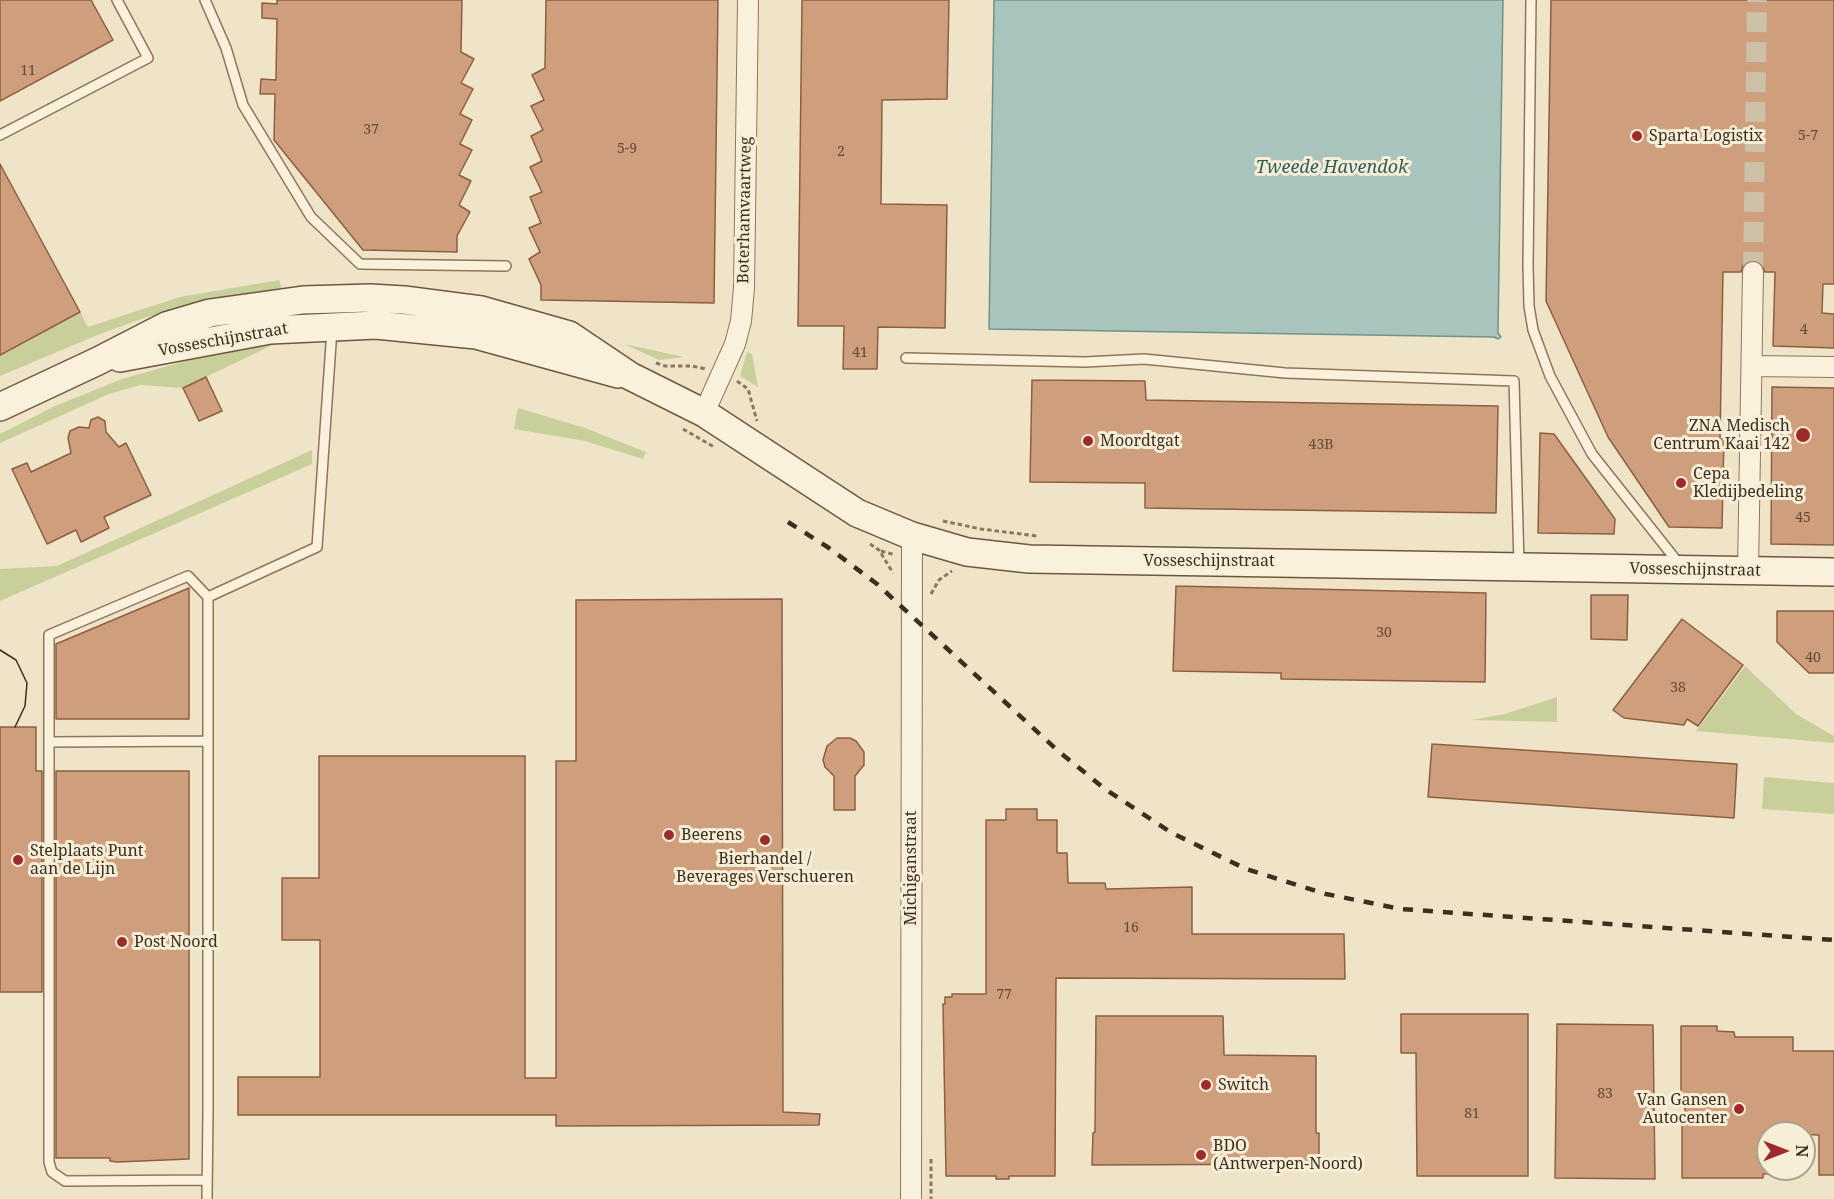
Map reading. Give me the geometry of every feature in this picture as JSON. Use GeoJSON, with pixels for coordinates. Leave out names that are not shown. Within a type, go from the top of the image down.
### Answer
{"type":"FeatureCollection","features":[{"type":"Feature","properties":{"kind":"street","name":"Boterhamvaartweg"},"geometry":{"type":"LineString","coordinates":[[704,412],[735,344],[741,321],[744,288],[748,0]]}},
{"type":"Feature","properties":{"kind":"street"},"geometry":{"type":"LineString","coordinates":[[1748,571],[1753,272]]}},
{"type":"Feature","properties":{"kind":"street","name":"Vosseschijnstraat"},"geometry":{"type":"LineString","coordinates":[[98,361],[184,348],[253,333],[328,313],[370,298],[442,304],[509,317],[569,335],[630,376],[704,412],[826,495],[879,524],[967,552],[1029,559],[1341,562],[1834,572]]}},
{"type":"Feature","properties":{"kind":"street","name":"Vosseschijnstraat"},"geometry":{"type":"LineString","coordinates":[[0,407],[166,326],[235,308],[328,313],[476,335],[630,376]]}},
{"type":"Feature","properties":{"kind":"street"},"geometry":{"type":"LineString","coordinates":[[1752,366],[1834,367]]}},
{"type":"Feature","properties":{"kind":"street","name":"Michiganstraat"},"geometry":{"type":"LineString","coordinates":[[911,1199],[912,536]]}},
{"type":"Feature","properties":{"kind":"lane"},"geometry":{"type":"LineString","coordinates":[[0,135],[148,58],[117,0]]}},
{"type":"Feature","properties":{"kind":"lane"},"geometry":{"type":"LineString","coordinates":[[205,0],[226,48],[243,105],[311,217],[360,264],[506,266]]}},
{"type":"Feature","properties":{"kind":"lane"},"geometry":{"type":"LineString","coordinates":[[1531,0],[1528,266],[1529,306],[1533,330],[1550,376],[1592,454],[1684,570]]}},
{"type":"Feature","properties":{"kind":"lane"},"geometry":{"type":"LineString","coordinates":[[208,597],[317,547],[328,313],[419,310],[442,304]]}},
{"type":"Feature","properties":{"kind":"lane"},"geometry":{"type":"LineString","coordinates":[[906,358],[1085,362],[1144,359],[1285,373],[1514,381],[1519,567]]}},
{"type":"Feature","properties":{"kind":"lane"},"geometry":{"type":"LineString","coordinates":[[207,1180],[65,1181],[52,1172],[49,1162],[50,634],[188,576],[208,597],[207,1199]]}},
{"type":"Feature","properties":{"kind":"lane"},"geometry":{"type":"LineString","coordinates":[[50,742],[208,741]]}},
{"type":"Feature","properties":{"kind":"path"},"geometry":{"type":"LineString","coordinates":[[654,362],[665,366],[699,367],[742,382],[748,389],[759,425]]}},
{"type":"Feature","properties":{"kind":"path"},"geometry":{"type":"LineString","coordinates":[[676,425],[715,448]]}},
{"type":"Feature","properties":{"kind":"path"},"geometry":{"type":"LineString","coordinates":[[932,518],[981,529],[1045,536]]}},
{"type":"Feature","properties":{"kind":"path"},"geometry":{"type":"LineString","coordinates":[[868,542],[885,558],[894,580]]}},
{"type":"Feature","properties":{"kind":"path"},"geometry":{"type":"LineString","coordinates":[[930,599],[939,580],[957,570]]}},
{"type":"Feature","properties":{"kind":"path"},"geometry":{"type":"LineString","coordinates":[[931,1152],[931,1199]]}},
{"type":"Feature","properties":{"kind":"green space"},"geometry":{"type":"Polygon","coordinates":[[[279,280],[282,289],[224,299],[147,317],[0,376],[0,355],[80,312],[88,327],[180,297],[279,280]]]}},
{"type":"Feature","properties":{"kind":"green space"},"geometry":{"type":"Polygon","coordinates":[[[281,341],[183,388],[141,385],[109,394],[0,443],[0,434],[55,406],[122,379],[231,348],[281,341]]]}},
{"type":"Feature","properties":{"kind":"green space"},"geometry":{"type":"Polygon","coordinates":[[[624,344],[684,357],[659,360],[624,344]]]}},
{"type":"Feature","properties":{"kind":"green space"},"geometry":{"type":"Polygon","coordinates":[[[747,352],[752,354],[758,387],[740,376],[747,352]]]}},
{"type":"Feature","properties":{"kind":"green space"},"geometry":{"type":"Polygon","coordinates":[[[518,408],[585,428],[646,452],[643,459],[585,441],[514,429],[518,408]]]}},
{"type":"Feature","properties":{"kind":"green space"},"geometry":{"type":"Polygon","coordinates":[[[312,450],[312,464],[0,601],[0,569],[57,566],[312,450]]]}},
{"type":"Feature","properties":{"kind":"green space"},"geometry":{"type":"Polygon","coordinates":[[[1745,666],[1796,714],[1834,736],[1834,743],[1696,731],[1745,666]]]}},
{"type":"Feature","properties":{"kind":"green space"},"geometry":{"type":"Polygon","coordinates":[[[1557,697],[1557,722],[1471,720],[1505,714],[1557,697]]]}},
{"type":"Feature","properties":{"kind":"green space"},"geometry":{"type":"Polygon","coordinates":[[[1764,777],[1834,783],[1834,814],[1762,809],[1764,777]]]}},
{"type":"Feature","properties":{"kind":"water","name":"Tweede Havendok"},"geometry":{"type":"Polygon","coordinates":[[[994,0],[1503,0],[1498,333],[1501,337],[1498,339],[1494,337],[989,329],[994,0]]]}},
{"type":"Feature","properties":{"kind":"building"},"geometry":{"type":"Polygon","coordinates":[[[0,0],[91,0],[113,40],[0,101],[0,0]]]}},
{"type":"Feature","properties":{"kind":"building"},"geometry":{"type":"Polygon","coordinates":[[[277,0],[462,0],[461,52],[474,59],[461,83],[473,89],[460,114],[472,120],[460,144],[472,150],[459,175],[471,181],[459,205],[470,212],[457,236],[457,252],[363,250],[274,140],[275,94],[260,94],[261,79],[276,80],[277,19],[262,18],[262,3],[277,4],[277,0]]]}},
{"type":"Feature","properties":{"kind":"building"},"geometry":{"type":"Polygon","coordinates":[[[546,0],[718,0],[714,303],[541,300],[541,285],[529,259],[540,252],[529,228],[541,223],[530,197],[542,192],[530,167],[542,161],[531,136],[543,130],[531,106],[544,100],[532,75],[545,68],[546,0]]]}},
{"type":"Feature","properties":{"kind":"building"},"geometry":{"type":"Polygon","coordinates":[[[802,0],[949,0],[947,99],[882,100],[881,204],[947,205],[945,328],[878,327],[877,369],[843,369],[844,326],[798,326],[802,0]]]}},
{"type":"Feature","properties":{"kind":"building","name":"Sparta Logistix"},"geometry":{"type":"Polygon","coordinates":[[[1551,0],[1834,0],[1834,284],[1823,284],[1822,313],[1834,314],[1834,348],[1773,346],[1775,272],[1765,272],[1760,262],[1753,260],[1743,265],[1741,272],[1723,272],[1720,439],[1724,439],[1722,528],[1669,527],[1608,437],[1546,301],[1551,0]]]}},
{"type":"Feature","properties":{"kind":"building"},"geometry":{"type":"Polygon","coordinates":[[[0,164],[80,312],[0,355],[0,164]]]}},
{"type":"Feature","properties":{"kind":"building"},"geometry":{"type":"Polygon","coordinates":[[[206,377],[222,411],[199,421],[183,388],[206,377]]]}},
{"type":"Feature","properties":{"kind":"building"},"geometry":{"type":"Polygon","coordinates":[[[1032,380],[1145,381],[1146,400],[1498,406],[1496,513],[1145,508],[1145,483],[1030,482],[1032,380]]]}},
{"type":"Feature","properties":{"kind":"building","name":"ZNA Medisch Centrum Kaai 142"},"geometry":{"type":"Polygon","coordinates":[[[1772,387],[1834,388],[1834,545],[1771,544],[1772,387]]]}},
{"type":"Feature","properties":{"kind":"building"},"geometry":{"type":"Polygon","coordinates":[[[98,417],[105,421],[106,432],[119,447],[126,443],[151,495],[104,517],[109,528],[81,542],[76,530],[47,544],[12,469],[27,463],[31,472],[71,453],[68,438],[70,431],[79,427],[89,428],[91,420],[98,417]]]}},
{"type":"Feature","properties":{"kind":"building"},"geometry":{"type":"Polygon","coordinates":[[[1540,433],[1554,434],[1615,519],[1614,534],[1538,533],[1540,433]]]}},
{"type":"Feature","properties":{"kind":"building"},"geometry":{"type":"Polygon","coordinates":[[[1176,586],[1486,593],[1485,682],[1281,679],[1281,673],[1173,671],[1176,586]]]}},
{"type":"Feature","properties":{"kind":"building"},"geometry":{"type":"Polygon","coordinates":[[[189,588],[189,719],[56,719],[56,644],[189,588]]]}},
{"type":"Feature","properties":{"kind":"building"},"geometry":{"type":"Polygon","coordinates":[[[1591,595],[1628,595],[1627,640],[1591,639],[1591,595]]]}},
{"type":"Feature","properties":{"kind":"building","name":"Beerens"},"geometry":{"type":"Polygon","coordinates":[[[782,599],[783,1112],[820,1114],[819,1125],[556,1126],[556,1115],[238,1115],[238,1077],[320,1077],[320,940],[282,940],[282,878],[319,878],[319,756],[525,756],[525,1078],[556,1078],[556,761],[576,761],[576,600],[782,599]]]}},
{"type":"Feature","properties":{"kind":"building"},"geometry":{"type":"Polygon","coordinates":[[[1777,611],[1834,611],[1834,673],[1809,673],[1777,642],[1777,611]]]}},
{"type":"Feature","properties":{"kind":"building"},"geometry":{"type":"Polygon","coordinates":[[[1682,619],[1743,665],[1698,726],[1687,719],[1684,725],[1624,718],[1613,710],[1682,619]]]}},
{"type":"Feature","properties":{"kind":"building","name":"Stelplaats Punt aan de Lijn"},"geometry":{"type":"Polygon","coordinates":[[[0,727],[36,727],[36,771],[42,771],[42,992],[0,992],[0,727]]]}},
{"type":"Feature","properties":{"kind":"building"},"geometry":{"type":"Polygon","coordinates":[[[837,738],[850,738],[856,741],[864,752],[864,765],[855,776],[855,810],[834,810],[834,776],[825,767],[823,760],[827,746],[837,738]]]}},
{"type":"Feature","properties":{"kind":"building"},"geometry":{"type":"Polygon","coordinates":[[[1432,744],[1737,764],[1734,818],[1428,797],[1432,744]]]}},
{"type":"Feature","properties":{"kind":"building","name":"Post Noord"},"geometry":{"type":"Polygon","coordinates":[[[56,771],[189,771],[189,1159],[117,1162],[110,1161],[110,1158],[56,1158],[56,771]]]}},
{"type":"Feature","properties":{"kind":"building"},"geometry":{"type":"Polygon","coordinates":[[[1006,809],[1037,809],[1037,820],[1057,820],[1057,853],[1067,853],[1068,883],[1105,883],[1106,889],[1192,887],[1192,934],[1344,934],[1345,979],[1056,978],[1055,1176],[1009,1176],[1009,1179],[996,1179],[996,1176],[946,1176],[943,1004],[945,1004],[945,997],[952,997],[952,994],[986,994],[986,820],[1006,820],[1006,809]]]}},
{"type":"Feature","properties":{"kind":"building"},"geometry":{"type":"Polygon","coordinates":[[[1401,1014],[1528,1014],[1528,1176],[1417,1176],[1416,1053],[1401,1053],[1401,1014]]]}},
{"type":"Feature","properties":{"kind":"building","name":"Switch"},"geometry":{"type":"Polygon","coordinates":[[[1096,1016],[1223,1016],[1224,1055],[1316,1056],[1316,1133],[1319,1133],[1319,1164],[1092,1165],[1093,1133],[1095,1132],[1096,1016]]]}},
{"type":"Feature","properties":{"kind":"building"},"geometry":{"type":"Polygon","coordinates":[[[1557,1024],[1653,1025],[1655,1179],[1555,1178],[1557,1024]]]}},
{"type":"Feature","properties":{"kind":"building","name":"Van Gansen Autocenter"},"geometry":{"type":"Polygon","coordinates":[[[1681,1026],[1717,1026],[1717,1031],[1734,1032],[1735,1037],[1793,1037],[1793,1051],[1834,1051],[1834,1175],[1819,1175],[1819,1135],[1816,1135],[1816,1121],[1756,1121],[1756,1178],[1682,1178],[1682,1122],[1685,1122],[1685,1097],[1681,1096],[1681,1026]]]}},
{"type":"Feature","properties":{"kind":"tunnel"},"geometry":{"type":"LineString","coordinates":[[1753,272],[1757,0]]}},
{"type":"Feature","properties":{"kind":"tram line"},"geometry":{"type":"LineString","coordinates":[[0,650],[16,660],[27,683],[25,706],[15,727]]}},
{"type":"Feature","properties":{"kind":"railway"},"geometry":{"type":"LineString","coordinates":[[788,522],[829,548],[877,584],[1057,750],[1105,789],[1172,833],[1246,869],[1326,894],[1401,909],[1834,940]]}},
{"type":"Feature","properties":{"kind":"place","name":"Sparta Logistix"},"geometry":{"type":"Point","coordinates":[1637,136]}},
{"type":"Feature","properties":{"kind":"place","name":"ZNA Medisch Centrum Kaai 142"},"geometry":{"type":"Point","coordinates":[1803,435]}},
{"type":"Feature","properties":{"kind":"place","name":"Moordtgat"},"geometry":{"type":"Point","coordinates":[1088,441]}},
{"type":"Feature","properties":{"kind":"place","name":"Cepa Kledijbedeling"},"geometry":{"type":"Point","coordinates":[1681,483]}},
{"type":"Feature","properties":{"kind":"place","name":"Beerens"},"geometry":{"type":"Point","coordinates":[669,835]}},
{"type":"Feature","properties":{"kind":"place","name":"Bierhandel / Beverages Verschueren"},"geometry":{"type":"Point","coordinates":[765,840]}},
{"type":"Feature","properties":{"kind":"place","name":"Stelplaats Punt aan de Lijn"},"geometry":{"type":"Point","coordinates":[18,860]}},
{"type":"Feature","properties":{"kind":"place","name":"Post Noord"},"geometry":{"type":"Point","coordinates":[122,942]}},
{"type":"Feature","properties":{"kind":"place","name":"Switch"},"geometry":{"type":"Point","coordinates":[1206,1085]}},
{"type":"Feature","properties":{"kind":"place","name":"Van Gansen Autocenter"},"geometry":{"type":"Point","coordinates":[1739,1109]}},
{"type":"Feature","properties":{"kind":"place","name":"BDO (Antwerpen-Noord)"},"geometry":{"type":"Point","coordinates":[1201,1155]}}]}
